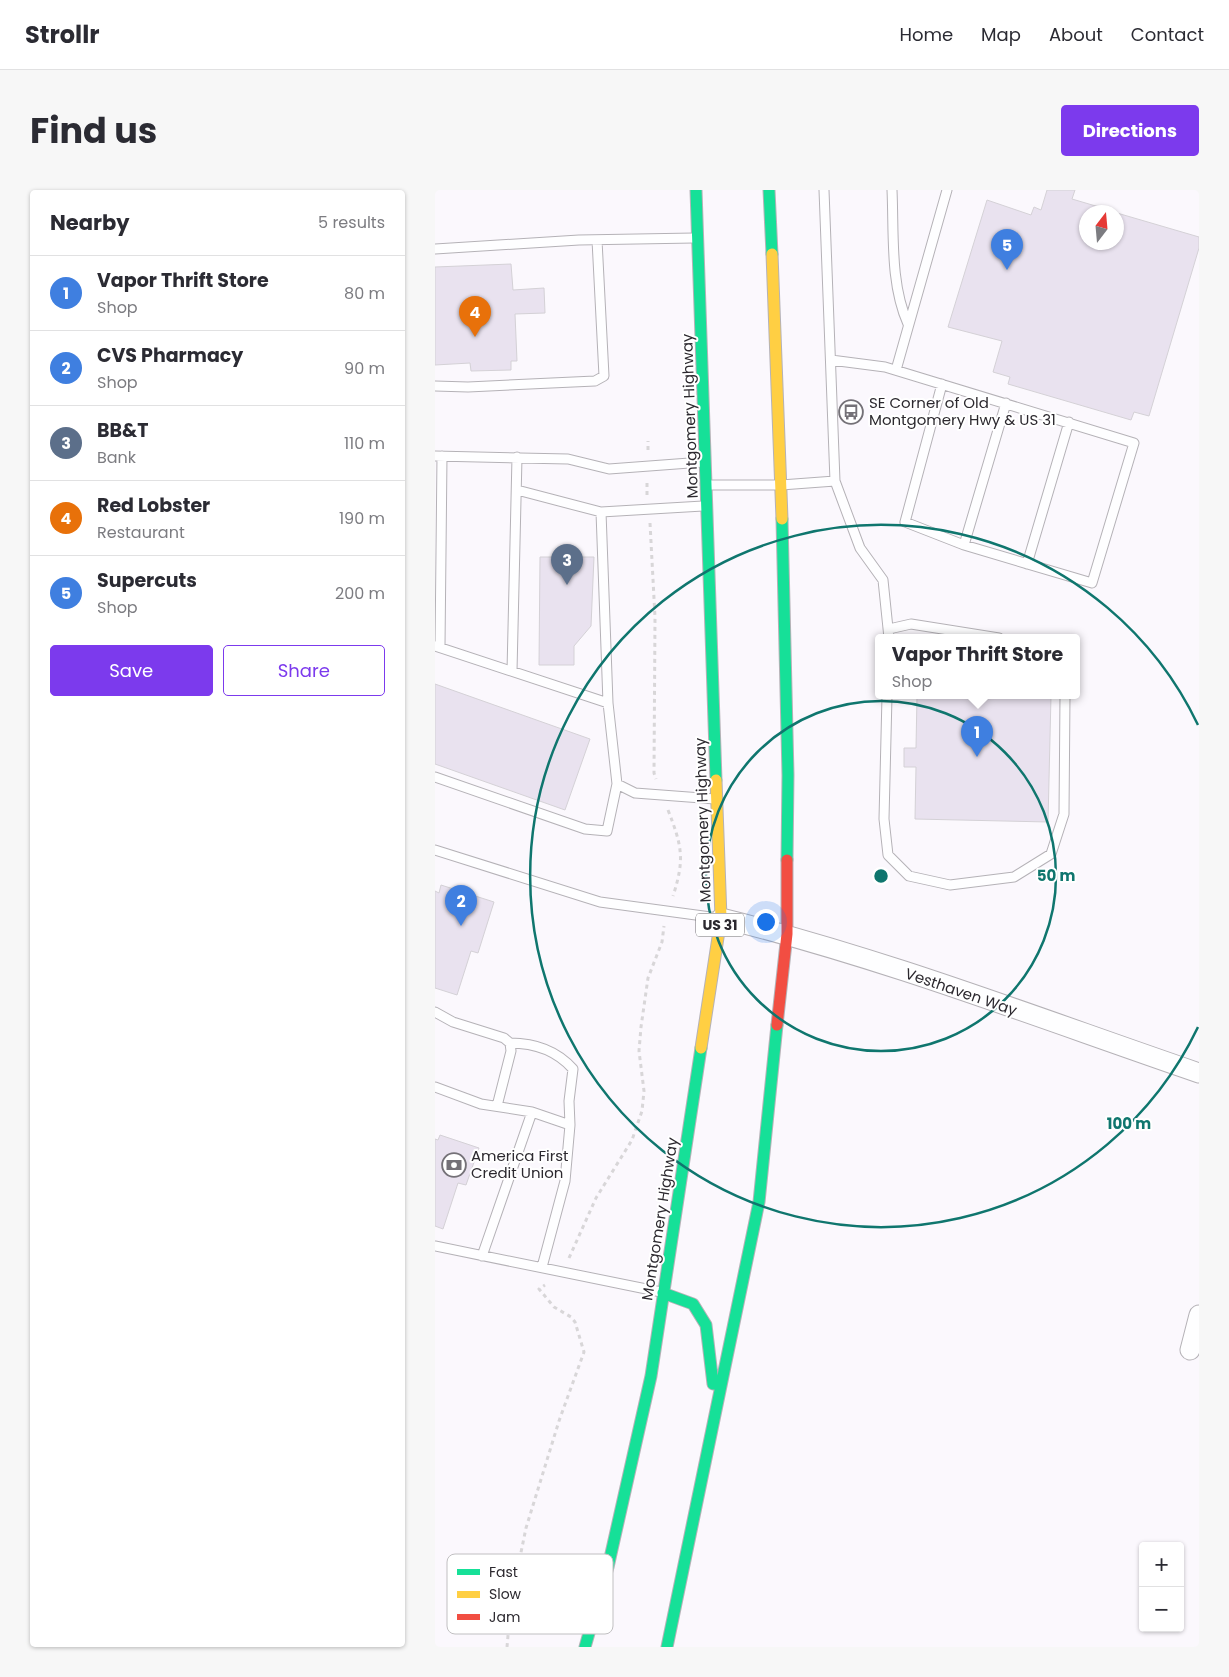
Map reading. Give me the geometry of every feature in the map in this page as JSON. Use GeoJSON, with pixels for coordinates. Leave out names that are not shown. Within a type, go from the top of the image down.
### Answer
{"type":"FeatureCollection","features":[{"type":"Feature","properties":{"kind":"main road","name":"Montgomery Highway"},"geometry":{"type":"LineString","coordinates":[[611,1554],[651,1376],[721,918],[696,190]]}},
{"type":"Feature","properties":{"kind":"main road"},"geometry":{"type":"LineString","coordinates":[[667,1647],[759,1202],[787,934],[788,776],[781,485],[769,190]]}},
{"type":"Feature","properties":{"kind":"main road"},"geometry":{"type":"LineString","coordinates":[[663,1293],[693,1304],[706,1325],[716,1408]]}},
{"type":"Feature","properties":{"kind":"main road","name":"Montgomery Highway"},"geometry":{"type":"LineString","coordinates":[[585,1647],[589,1634]]}},
{"type":"Feature","properties":{"kind":"street","name":"Vesthaven Way"},"geometry":{"type":"LineString","coordinates":[[721,918],[787,934],[1199,1073]]}},
{"type":"Feature","properties":{"kind":"street"},"geometry":{"type":"LineString","coordinates":[[1191,1350],[1199,1315]]}},
{"type":"Feature","properties":{"kind":"lane"},"geometry":{"type":"LineString","coordinates":[[824,190],[835,481],[859,548],[883,580],[889,634],[911,624],[974,634]]}},
{"type":"Feature","properties":{"kind":"lane"},"geometry":{"type":"LineString","coordinates":[[892,190],[895,260],[901,307],[909,324]]}},
{"type":"Feature","properties":{"kind":"lane"},"geometry":{"type":"LineString","coordinates":[[896,370],[947,190]]}},
{"type":"Feature","properties":{"kind":"lane"},"geometry":{"type":"LineString","coordinates":[[435,249],[597,240],[698,238]]}},
{"type":"Feature","properties":{"kind":"lane"},"geometry":{"type":"LineString","coordinates":[[435,386],[468,387],[595,382],[604,376],[597,240]]}},
{"type":"Feature","properties":{"kind":"lane"},"geometry":{"type":"LineString","coordinates":[[831,360],[896,370],[1069,422],[1134,443],[1092,583],[964,545],[905,522],[942,384]]}},
{"type":"Feature","properties":{"kind":"lane"},"geometry":{"type":"LineString","coordinates":[[964,545],[1006,403]]}},
{"type":"Feature","properties":{"kind":"lane"},"geometry":{"type":"LineString","coordinates":[[1027,564],[1069,422]]}},
{"type":"Feature","properties":{"kind":"lane"},"geometry":{"type":"LineString","coordinates":[[608,703],[438,646],[439,456],[517,456],[568,459],[609,469],[706,462]]}},
{"type":"Feature","properties":{"kind":"lane"},"geometry":{"type":"LineString","coordinates":[[512,671],[517,456]]}},
{"type":"Feature","properties":{"kind":"lane"},"geometry":{"type":"LineString","coordinates":[[707,485],[781,485],[835,481]]}},
{"type":"Feature","properties":{"kind":"lane"},"geometry":{"type":"LineString","coordinates":[[517,490],[601,512],[708,505]]}},
{"type":"Feature","properties":{"kind":"lane"},"geometry":{"type":"LineString","coordinates":[[435,777],[585,829],[607,830],[617,784],[608,703],[601,512]]}},
{"type":"Feature","properties":{"kind":"lane"},"geometry":{"type":"LineString","coordinates":[[887,699],[884,819],[888,855],[909,876],[950,885],[1014,877],[1051,854],[1064,814],[1065,699]]}},
{"type":"Feature","properties":{"kind":"lane"},"geometry":{"type":"LineString","coordinates":[[617,784],[635,793],[717,799]]}},
{"type":"Feature","properties":{"kind":"lane"},"geometry":{"type":"LineString","coordinates":[[435,850],[600,902],[721,918]]}},
{"type":"Feature","properties":{"kind":"lane"},"geometry":{"type":"LineString","coordinates":[[435,1012],[458,1023]]}},
{"type":"Feature","properties":{"kind":"lane"},"geometry":{"type":"LineString","coordinates":[[435,1019],[458,1023],[487,1032],[504,1038],[510,1044],[511,1051],[497,1106]]}},
{"type":"Feature","properties":{"kind":"lane"},"geometry":{"type":"LineString","coordinates":[[510,1044],[530,1044],[549,1051],[564,1058],[573,1068],[569,1101],[570,1125],[565,1181],[542,1267]]}},
{"type":"Feature","properties":{"kind":"lane"},"geometry":{"type":"LineString","coordinates":[[435,1087],[481,1104],[532,1112],[570,1125]]}},
{"type":"Feature","properties":{"kind":"lane"},"geometry":{"type":"LineString","coordinates":[[482,1256],[532,1112]]}},
{"type":"Feature","properties":{"kind":"lane"},"geometry":{"type":"LineString","coordinates":[[435,1246],[663,1293]]}},
{"type":"Feature","properties":{"kind":"path"},"geometry":{"type":"LineString","coordinates":[[521,1554],[526,1528],[559,1421],[583,1352],[575,1322],[571,1317],[554,1307],[539,1289],[560,1271],[571,1255],[596,1198],[632,1140],[638,1125],[642,1111],[643,1091],[639,1051],[648,978],[662,942],[682,852],[680,841],[654,773],[655,617],[652,540],[647,509],[648,441]]}},
{"type":"Feature","properties":{"kind":"path"},"geometry":{"type":"LineString","coordinates":[[507,1647],[508,1634]]}},
{"type":"Feature","properties":{"kind":"building"},"geometry":{"type":"Polygon","coordinates":[[[1047,190],[1075,190],[1072,199],[1092,205],[1079,205],[1079,250],[1124,250],[1124,215],[1199,237],[1199,248],[1149,416],[1134,412],[1131,420],[1008,384],[1010,377],[993,372],[1002,341],[948,327],[987,200],[1031,215],[1034,207],[1041,210],[1047,190]]]}},
{"type":"Feature","properties":{"kind":"building"},"geometry":{"type":"Polygon","coordinates":[[[511,264],[513,290],[544,288],[545,313],[515,314],[517,361],[511,361],[511,370],[471,371],[470,363],[435,365],[435,267],[511,264]]]}},
{"type":"Feature","properties":{"kind":"building"},"geometry":{"type":"Polygon","coordinates":[[[540,557],[594,557],[591,626],[574,646],[574,665],[539,665],[540,557]]]}},
{"type":"Feature","properties":{"kind":"building"},"geometry":{"type":"Polygon","coordinates":[[[435,684],[590,739],[565,810],[435,764],[435,684]]]}},
{"type":"Feature","properties":{"kind":"building"},"geometry":{"type":"Polygon","coordinates":[[[917,699],[1051,699],[1048,822],[915,819],[916,767],[904,767],[904,748],[916,748],[917,699]]]}},
{"type":"Feature","properties":{"kind":"building"},"geometry":{"type":"Polygon","coordinates":[[[441,885],[494,902],[478,953],[471,951],[457,995],[435,988],[435,891],[439,893],[441,885]]]}},
{"type":"Feature","properties":{"kind":"building","name":"America First Credit Union"},"geometry":{"type":"Polygon","coordinates":[[[440,1135],[479,1148],[466,1185],[458,1183],[443,1229],[435,1226],[435,1139],[438,1140],[440,1135]]]}},
{"type":"Feature","properties":{"kind":"traffic: fast"},"geometry":{"type":"LineString","coordinates":[[696,190],[716,780]]}},
{"type":"Feature","properties":{"kind":"traffic: fast"},"geometry":{"type":"LineString","coordinates":[[769,190],[772,254]]}},
{"type":"Feature","properties":{"kind":"traffic: fast"},"geometry":{"type":"LineString","coordinates":[[782,519],[788,775],[787,860]]}},
{"type":"Feature","properties":{"kind":"traffic: fast"},"geometry":{"type":"LineString","coordinates":[[667,1647],[759,1202],[777,1025]]}},
{"type":"Feature","properties":{"kind":"traffic: fast"},"geometry":{"type":"LineString","coordinates":[[611,1554],[651,1376],[701,1048]]}},
{"type":"Feature","properties":{"kind":"traffic: fast"},"geometry":{"type":"LineString","coordinates":[[663,1293],[693,1304],[706,1325],[713,1384]]}},
{"type":"Feature","properties":{"kind":"traffic: fast"},"geometry":{"type":"LineString","coordinates":[[585,1647],[589,1634]]}},
{"type":"Feature","properties":{"kind":"traffic: slow"},"geometry":{"type":"LineString","coordinates":[[772,254],[782,519]]}},
{"type":"Feature","properties":{"kind":"traffic: slow"},"geometry":{"type":"LineString","coordinates":[[701,1048],[721,918],[716,780]]}},
{"type":"Feature","properties":{"kind":"traffic: jam"},"geometry":{"type":"LineString","coordinates":[[777,1025],[787,934],[787,860]]}},
{"type":"Feature","properties":{"kind":"place","name":"Supercuts"},"geometry":{"type":"Point","coordinates":[1007,270]}},
{"type":"Feature","properties":{"kind":"place","name":"Red Lobster"},"geometry":{"type":"Point","coordinates":[475,337]}},
{"type":"Feature","properties":{"kind":"place","name":"SE Corner of Old Montgomery Hwy & US 31"},"geometry":{"type":"Point","coordinates":[851,412]}},
{"type":"Feature","properties":{"kind":"place","name":"BB&T"},"geometry":{"type":"Point","coordinates":[567,585]}},
{"type":"Feature","properties":{"kind":"place","name":"Vapor Thrift Store"},"geometry":{"type":"Point","coordinates":[977,757]}},
{"type":"Feature","properties":{"kind":"place","name":"CVS Pharmacy"},"geometry":{"type":"Point","coordinates":[461,926]}},
{"type":"Feature","properties":{"kind":"place","name":"America First Credit Union"},"geometry":{"type":"Point","coordinates":[454,1165]}}]}
